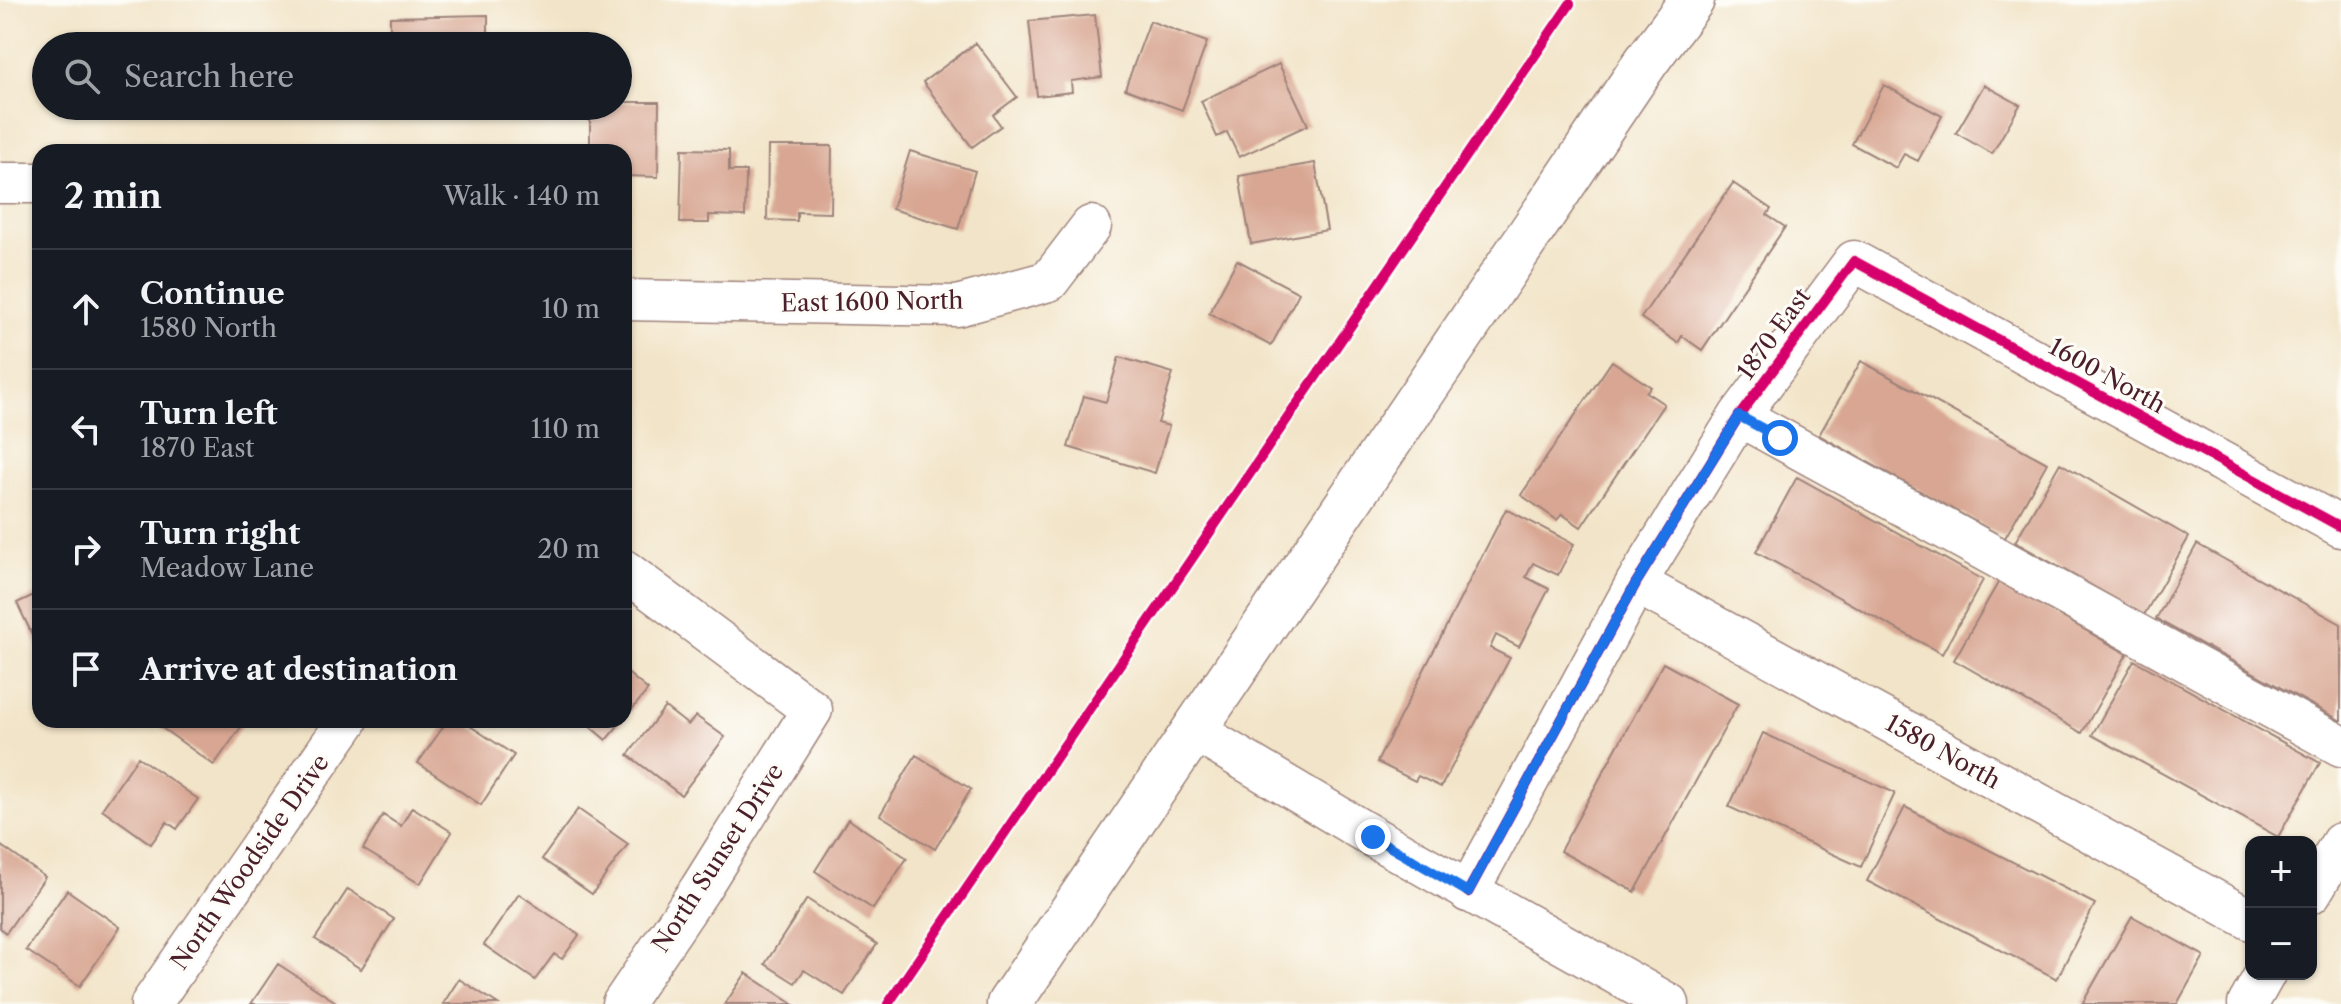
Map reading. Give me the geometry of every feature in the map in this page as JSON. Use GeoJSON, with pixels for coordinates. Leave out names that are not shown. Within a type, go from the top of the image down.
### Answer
{"type":"FeatureCollection","features":[{"type":"Feature","properties":{"kind":"main road"},"geometry":{"type":"LineString","coordinates":[[1009,1004],[1646,62],[1692,0]]}},
{"type":"Feature","properties":{"kind":"street"},"geometry":{"type":"LineString","coordinates":[[0,183],[32,183]]}},
{"type":"Feature","properties":{"kind":"street","name":"East 1600 North"},"geometry":{"type":"LineString","coordinates":[[632,300],[957,306],[1049,281],[1091,226]]}},
{"type":"Feature","properties":{"kind":"street","name":"1870 East"},"geometry":{"type":"LineString","coordinates":[[1468,892],[1636,583],[1739,416],[1854,261]]}},
{"type":"Feature","properties":{"kind":"street","name":"1600 North"},"geometry":{"type":"LineString","coordinates":[[1854,261],[2341,527]]}},
{"type":"Feature","properties":{"kind":"street"},"geometry":{"type":"LineString","coordinates":[[1739,416],[2341,746]]}},
{"type":"Feature","properties":{"kind":"street","name":"North Sunset Drive"},"geometry":{"type":"LineString","coordinates":[[622,1004],[700,889],[812,710],[632,576]]}},
{"type":"Feature","properties":{"kind":"street","name":"1580 North"},"geometry":{"type":"LineString","coordinates":[[1636,583],[2245,917]]}},
{"type":"Feature","properties":{"kind":"street","name":"North Woodside Drive"},"geometry":{"type":"LineString","coordinates":[[151,1004],[342,728]]}},
{"type":"Feature","properties":{"kind":"street"},"geometry":{"type":"LineString","coordinates":[[1195,731],[1468,892],[1669,1004]]}},
{"type":"Feature","properties":{"kind":"street"},"geometry":{"type":"LineString","coordinates":[[2317,883],[2341,843]]}},
{"type":"Feature","properties":{"kind":"street"},"geometry":{"type":"LineString","coordinates":[[2248,1004],[2262,980]]}},
{"type":"Feature","properties":{"kind":"building"},"geometry":{"type":"Polygon","coordinates":[[[488,15],[488,32],[390,32],[390,17],[488,15]]]}},
{"type":"Feature","properties":{"kind":"building"},"geometry":{"type":"Polygon","coordinates":[[[1095,15],[1102,77],[1071,81],[1072,92],[1037,96],[1029,21],[1095,15]]]}},
{"type":"Feature","properties":{"kind":"building"},"geometry":{"type":"Polygon","coordinates":[[[1150,21],[1207,42],[1182,110],[1125,89],[1150,21]]]}},
{"type":"Feature","properties":{"kind":"building"},"geometry":{"type":"Polygon","coordinates":[[[976,43],[1017,97],[993,115],[1001,126],[972,147],[923,82],[976,43]]]}},
{"type":"Feature","properties":{"kind":"building"},"geometry":{"type":"Polygon","coordinates":[[[1279,64],[1308,125],[1239,157],[1227,132],[1217,137],[1201,101],[1279,64]]]}},
{"type":"Feature","properties":{"kind":"building"},"geometry":{"type":"Polygon","coordinates":[[[1884,85],[1942,116],[1918,161],[1904,154],[1896,168],[1852,144],[1884,85]]]}},
{"type":"Feature","properties":{"kind":"building"},"geometry":{"type":"Polygon","coordinates":[[[1984,85],[2020,105],[1992,154],[1956,133],[1984,85]]]}},
{"type":"Feature","properties":{"kind":"building"},"geometry":{"type":"Polygon","coordinates":[[[632,102],[659,102],[658,177],[632,176],[632,144],[590,144],[590,120],[632,120],[632,102]]]}},
{"type":"Feature","properties":{"kind":"building"},"geometry":{"type":"Polygon","coordinates":[[[768,146],[832,146],[831,213],[797,212],[797,221],[767,220],[768,146]]]}},
{"type":"Feature","properties":{"kind":"building"},"geometry":{"type":"Polygon","coordinates":[[[682,149],[729,150],[729,171],[746,171],[745,216],[709,215],[709,223],[680,223],[682,149]]]}},
{"type":"Feature","properties":{"kind":"building"},"geometry":{"type":"Polygon","coordinates":[[[910,151],[975,171],[958,229],[892,209],[910,151]]]}},
{"type":"Feature","properties":{"kind":"building"},"geometry":{"type":"Polygon","coordinates":[[[1315,163],[1327,230],[1251,244],[1239,176],[1315,163]]]}},
{"type":"Feature","properties":{"kind":"building"},"geometry":{"type":"Polygon","coordinates":[[[1733,183],[1771,209],[1767,215],[1785,227],[1702,350],[1682,336],[1678,343],[1641,318],[1733,183]]]}},
{"type":"Feature","properties":{"kind":"building"},"geometry":{"type":"Polygon","coordinates":[[[1237,260],[1299,293],[1271,346],[1209,313],[1237,260]]]}},
{"type":"Feature","properties":{"kind":"building"},"geometry":{"type":"Polygon","coordinates":[[[1119,357],[1173,373],[1158,423],[1169,426],[1155,473],[1068,447],[1084,396],[1106,402],[1119,357]]]}},
{"type":"Feature","properties":{"kind":"building"},"geometry":{"type":"Polygon","coordinates":[[[1612,361],[1651,387],[1646,392],[1664,404],[1581,527],[1562,514],[1557,520],[1521,495],[1612,361]]]}},
{"type":"Feature","properties":{"kind":"building"},"geometry":{"type":"Polygon","coordinates":[[[1861,361],[2047,463],[2005,538],[1819,435],[1861,361]]]}},
{"type":"Feature","properties":{"kind":"building"},"geometry":{"type":"Polygon","coordinates":[[[2060,463],[2189,537],[2144,615],[2015,542],[2060,463]]]}},
{"type":"Feature","properties":{"kind":"building"},"geometry":{"type":"Polygon","coordinates":[[[1797,477],[1983,580],[1942,654],[1756,552],[1797,477]]]}},
{"type":"Feature","properties":{"kind":"building"},"geometry":{"type":"Polygon","coordinates":[[[1506,509],[1574,544],[1558,575],[1533,563],[1526,577],[1549,589],[1519,647],[1496,635],[1490,648],[1510,658],[1441,787],[1418,776],[1415,781],[1377,762],[1506,509]]]}},
{"type":"Feature","properties":{"kind":"building"},"geometry":{"type":"Polygon","coordinates":[[[2197,544],[2341,624],[2341,721],[2156,619],[2197,544]]]}},
{"type":"Feature","properties":{"kind":"building"},"geometry":{"type":"Polygon","coordinates":[[[1999,581],[2127,654],[2082,733],[1954,660],[1999,581]]]}},
{"type":"Feature","properties":{"kind":"building"},"geometry":{"type":"Polygon","coordinates":[[[32,596],[32,634],[17,603],[32,596]]]}},
{"type":"Feature","properties":{"kind":"building"},"geometry":{"type":"Polygon","coordinates":[[[2134,660],[2320,763],[2276,836],[2092,735],[2134,660]]]}},
{"type":"Feature","properties":{"kind":"building"},"geometry":{"type":"Polygon","coordinates":[[[1663,663],[1738,704],[1635,892],[1560,851],[1663,663]]]}},
{"type":"Feature","properties":{"kind":"building"},"geometry":{"type":"Polygon","coordinates":[[[632,677],[648,690],[632,709],[632,677]]]}},
{"type":"Feature","properties":{"kind":"building"},"geometry":{"type":"Polygon","coordinates":[[[665,707],[688,725],[696,716],[725,737],[681,795],[628,755],[665,707]]]}},
{"type":"Feature","properties":{"kind":"building"},"geometry":{"type":"Polygon","coordinates":[[[162,728],[240,728],[214,765],[162,728]]]}},
{"type":"Feature","properties":{"kind":"building"},"geometry":{"type":"Polygon","coordinates":[[[442,728],[473,728],[514,755],[481,805],[418,763],[442,728]]]}},
{"type":"Feature","properties":{"kind":"building"},"geometry":{"type":"Polygon","coordinates":[[[592,728],[616,728],[606,740],[592,728]]]}},
{"type":"Feature","properties":{"kind":"building"},"geometry":{"type":"Polygon","coordinates":[[[1763,733],[1895,793],[1861,867],[1729,807],[1763,733]]]}},
{"type":"Feature","properties":{"kind":"building"},"geometry":{"type":"Polygon","coordinates":[[[916,755],[971,789],[935,849],[880,815],[916,755]]]}},
{"type":"Feature","properties":{"kind":"building"},"geometry":{"type":"Polygon","coordinates":[[[138,757],[198,799],[177,829],[167,822],[151,844],[102,809],[138,757]]]}},
{"type":"Feature","properties":{"kind":"building"},"geometry":{"type":"Polygon","coordinates":[[[412,807],[452,832],[420,884],[363,849],[383,815],[401,826],[412,807]]]}},
{"type":"Feature","properties":{"kind":"building"},"geometry":{"type":"Polygon","coordinates":[[[1905,807],[2095,904],[2057,979],[1867,881],[1905,807]]]}},
{"type":"Feature","properties":{"kind":"building"},"geometry":{"type":"Polygon","coordinates":[[[578,809],[628,844],[592,894],[542,859],[578,809]]]}},
{"type":"Feature","properties":{"kind":"building"},"geometry":{"type":"Polygon","coordinates":[[[848,819],[907,858],[873,909],[815,871],[848,819]]]}},
{"type":"Feature","properties":{"kind":"building"},"geometry":{"type":"Polygon","coordinates":[[[0,845],[45,877],[6,933],[0,928],[0,845]]]}},
{"type":"Feature","properties":{"kind":"building"},"geometry":{"type":"Polygon","coordinates":[[[348,889],[394,919],[361,969],[315,939],[348,889]]]}},
{"type":"Feature","properties":{"kind":"building"},"geometry":{"type":"Polygon","coordinates":[[[67,890],[120,927],[80,986],[26,950],[67,890]]]}},
{"type":"Feature","properties":{"kind":"building"},"geometry":{"type":"Polygon","coordinates":[[[519,894],[579,935],[562,959],[554,954],[535,980],[484,945],[519,894]]]}},
{"type":"Feature","properties":{"kind":"building"},"geometry":{"type":"Polygon","coordinates":[[[807,899],[877,944],[844,995],[804,970],[795,983],[765,964],[807,899]]]}},
{"type":"Feature","properties":{"kind":"building"},"geometry":{"type":"Polygon","coordinates":[[[2132,916],[2204,956],[2177,1004],[2082,1004],[2132,916]]]}},
{"type":"Feature","properties":{"kind":"building"},"geometry":{"type":"Polygon","coordinates":[[[278,964],[336,1002],[335,1004],[251,1004],[278,964]]]}},
{"type":"Feature","properties":{"kind":"building"},"geometry":{"type":"Polygon","coordinates":[[[746,973],[793,1004],[725,1004],[746,973]]]}},
{"type":"Feature","properties":{"kind":"building"},"geometry":{"type":"Polygon","coordinates":[[[459,979],[498,1004],[443,1004],[459,979]]]}},
{"type":"Feature","properties":{"kind":"cycle path"},"geometry":{"type":"LineString","coordinates":[[888,1004],[1570,4]]}},
{"type":"Feature","properties":{"kind":"cycle path"},"geometry":{"type":"LineString","coordinates":[[1468,892],[1636,583],[1739,416],[1854,261],[2341,527]]}},
{"type":"Feature","properties":{"kind":"route"},"geometry":{"type":"LineString","coordinates":[[1373,837],[1468,892],[1636,583],[1739,416],[1780,438]]}}]}
